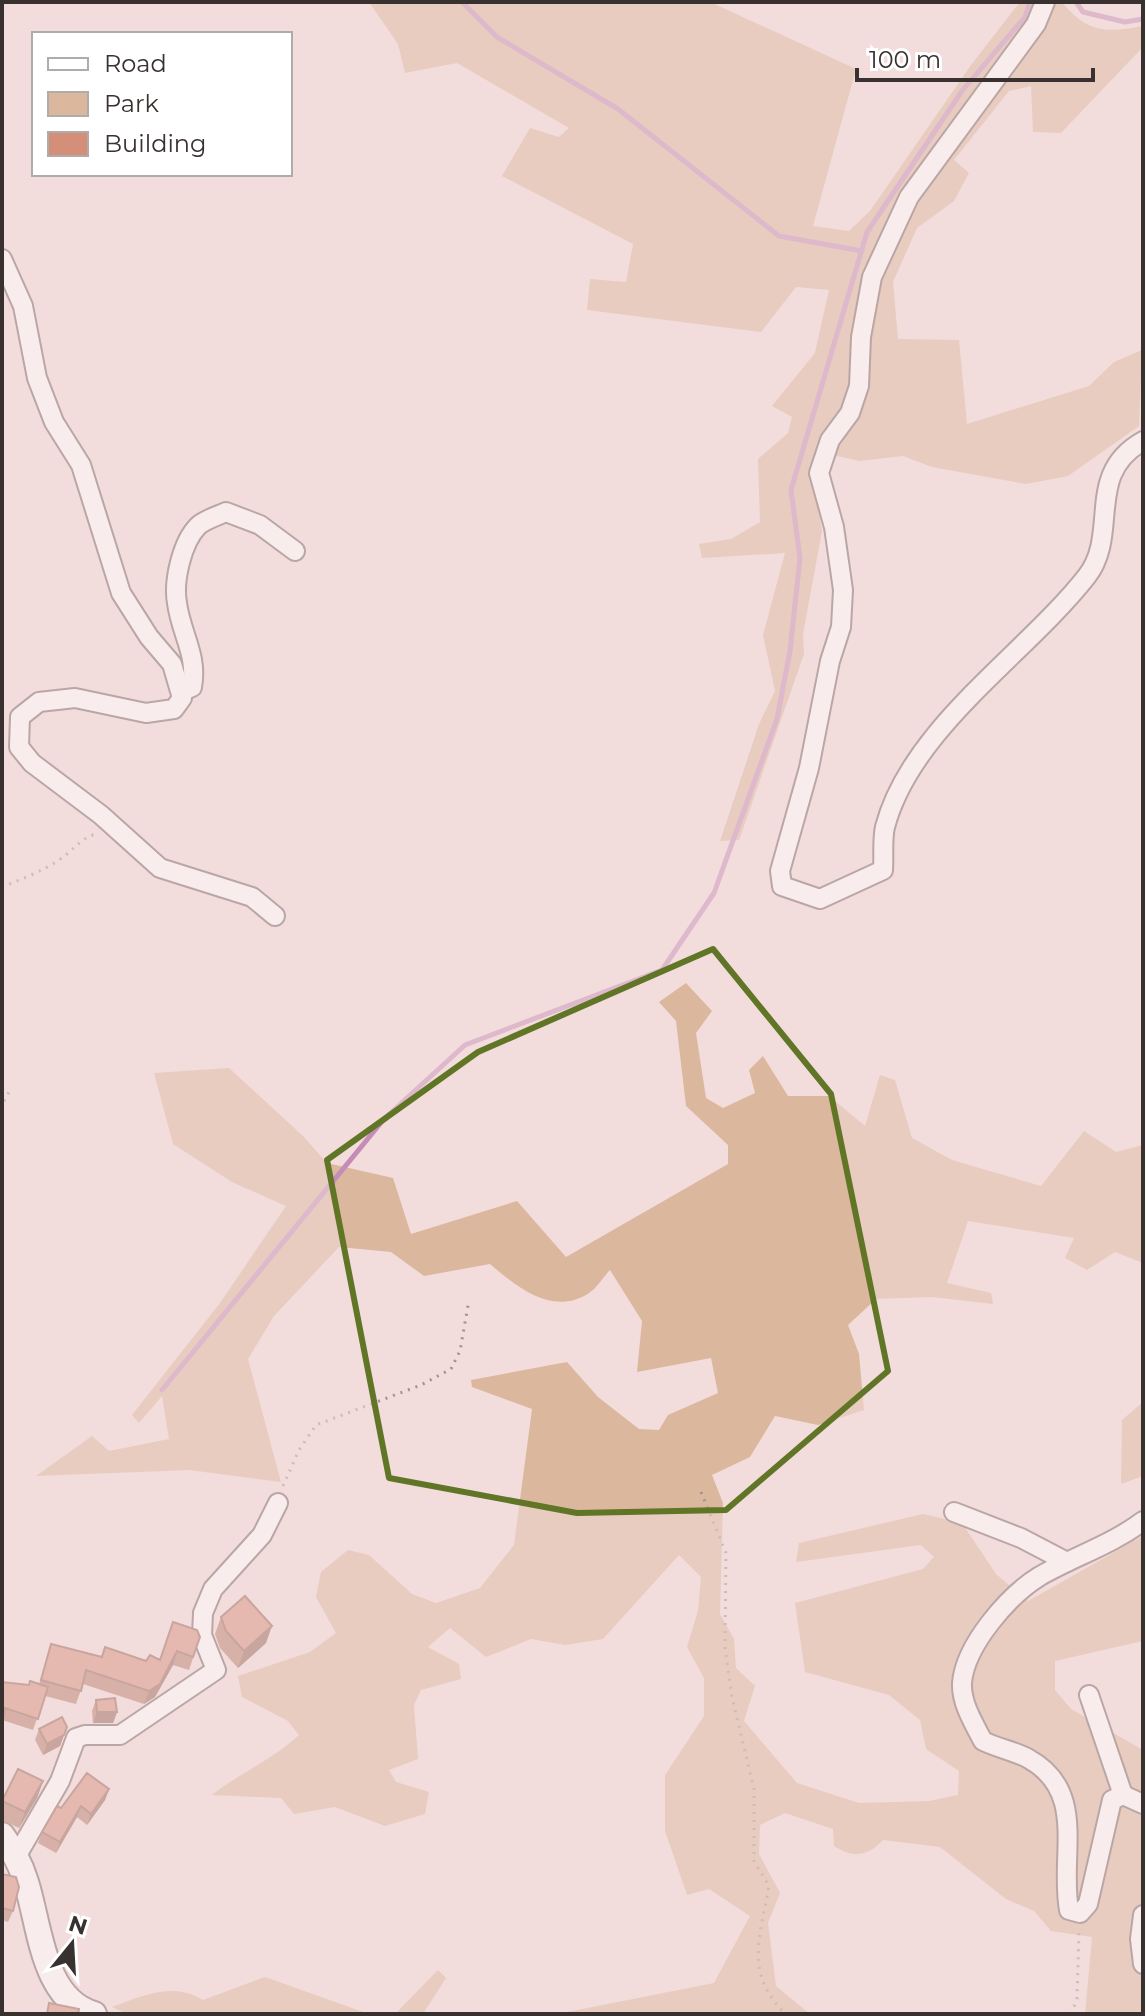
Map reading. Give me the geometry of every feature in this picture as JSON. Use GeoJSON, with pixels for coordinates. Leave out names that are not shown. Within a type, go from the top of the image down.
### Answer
{"type":"FeatureCollection","features":[{"type":"Feature","properties":{"kind":"main road"},"geometry":{"type":"LineString","coordinates":[[2,1835],[16,1857],[52,1976],[66,1996],[88,2013]]}},
{"type":"Feature","properties":{"kind":"street"},"geometry":{"type":"LineString","coordinates":[[1045,2],[1036,24],[909,197],[872,277],[861,337],[859,386],[850,413],[830,440],[819,473],[836,543],[843,590],[841,627],[830,661],[809,768],[780,871],[782,886],[820,899],[883,870],[885,828],[914,762],[954,712],[1018,653],[1093,568],[1100,544],[1109,483],[1119,457],[1143,441]]}},
{"type":"Feature","properties":{"kind":"street"},"geometry":{"type":"LineString","coordinates":[[2,259],[23,306],[37,378],[54,422],[81,465],[121,593],[149,637],[172,664],[182,698],[174,709],[146,713],[75,698],[39,702],[20,717],[19,747],[32,763],[101,815],[160,868],[252,897],[275,916]]}},
{"type":"Feature","properties":{"kind":"street"},"geometry":{"type":"LineString","coordinates":[[181,692],[192,687],[196,666],[176,602],[179,572],[186,544],[198,525],[226,512],[260,525],[295,551]]}},
{"type":"Feature","properties":{"kind":"street"},"geometry":{"type":"LineString","coordinates":[[16,1857],[60,1781],[76,1738],[120,1735],[144,1722],[216,1670],[202,1635],[203,1613],[213,1589],[262,1535],[278,1503]]}},
{"type":"Feature","properties":{"kind":"street"},"geometry":{"type":"LineString","coordinates":[[954,1512],[1021,1538],[1067,1562]]}},
{"type":"Feature","properties":{"kind":"street"},"geometry":{"type":"LineString","coordinates":[[1123,1795],[1112,1800],[1088,1904],[1080,1913],[1069,1910],[1066,1894],[1066,1797],[1054,1780],[1028,1758],[983,1741],[968,1711],[962,1683],[973,1651],[1007,1603],[1038,1577],[1117,1541],[1143,1521]]}},
{"type":"Feature","properties":{"kind":"street"},"geometry":{"type":"LineString","coordinates":[[1089,1695],[1123,1795],[1143,1804]]}},
{"type":"Feature","properties":{"kind":"street"},"geometry":{"type":"LineString","coordinates":[[1143,1915],[1140,1939],[1143,1964]]}},
{"type":"Feature","properties":{"kind":"path"},"geometry":{"type":"LineString","coordinates":[[2,887],[59,859],[77,841],[93,835],[106,840]]}},
{"type":"Feature","properties":{"kind":"path"},"geometry":{"type":"LineString","coordinates":[[2,1089],[9,1092],[2,1105]]}},
{"type":"Feature","properties":{"kind":"path"},"geometry":{"type":"LineString","coordinates":[[278,1503],[299,1450],[316,1425],[421,1385],[451,1369],[460,1351],[469,1300]]}},
{"type":"Feature","properties":{"kind":"path"},"geometry":{"type":"LineString","coordinates":[[701,1492],[726,1553],[725,1647],[732,1697],[754,1789],[754,1861],[769,1886],[756,1961],[766,1994],[785,2014]]}},
{"type":"Feature","properties":{"kind":"path"},"geometry":{"type":"LineString","coordinates":[[1071,2014],[1077,1999],[1080,1913]]}},
{"type":"Feature","properties":{"kind":"highlighted area"},"geometry":{"type":"Polygon","coordinates":[[[713,949],[831,1094],[888,1371],[726,1510],[577,1513],[389,1478],[327,1160],[478,1052],[713,949]]]}},
{"type":"Feature","properties":{"kind":"green space"},"geometry":{"type":"Polygon","coordinates":[[[369,2],[710,2],[856,69],[813,226],[849,231],[870,211],[971,65],[1020,2],[1062,2],[1080,20],[1108,30],[1143,26],[1143,47],[1061,133],[1033,132],[1031,86],[1009,91],[954,160],[969,173],[954,201],[917,228],[893,282],[898,339],[959,340],[967,424],[1089,386],[1114,362],[1142,350],[1139,426],[1068,476],[1026,484],[932,467],[903,456],[860,461],[818,452],[814,481],[822,531],[803,634],[804,654],[739,840],[720,841],[759,724],[775,691],[763,635],[785,553],[702,558],[699,544],[731,539],[760,522],[758,459],[788,433],[792,417],[772,406],[815,353],[829,290],[796,287],[761,332],[587,310],[590,279],[626,282],[633,244],[502,176],[530,128],[559,137],[569,128],[457,63],[405,73],[398,44],[369,2]]]}},
{"type":"Feature","properties":{"kind":"green space"},"geometry":{"type":"Polygon","coordinates":[[[686,983],[712,1011],[696,1033],[706,1098],[723,1108],[755,1093],[749,1070],[763,1056],[788,1096],[829,1096],[865,1126],[880,1075],[895,1080],[912,1138],[952,1160],[1041,1186],[1084,1131],[1116,1152],[1143,1145],[1143,1263],[1115,1252],[1087,1270],[1065,1258],[1074,1238],[968,1221],[947,1283],[991,1293],[993,1304],[932,1297],[876,1299],[848,1325],[859,1354],[864,1410],[818,1425],[775,1416],[750,1457],[712,1475],[723,1503],[720,1614],[734,1639],[736,1668],[755,1686],[744,1721],[797,1783],[859,1803],[929,1801],[958,1795],[959,1771],[926,1749],[920,1720],[889,1695],[805,1672],[795,1603],[923,1569],[934,1557],[921,1545],[796,1562],[799,1543],[923,1514],[962,1523],[996,1574],[1028,1601],[1143,1536],[1143,1641],[1055,1661],[1055,1690],[1071,1709],[1143,1750],[1143,2014],[1085,2014],[1092,1937],[1051,1931],[1034,1911],[1006,1899],[940,1847],[883,1840],[865,1853],[847,1853],[834,1846],[833,1829],[785,1813],[760,1825],[759,1854],[780,1893],[768,1923],[776,1986],[810,2014],[557,2014],[714,1983],[750,1916],[709,1889],[687,1895],[665,1831],[665,1775],[704,1716],[704,1678],[687,1647],[698,1611],[701,1577],[679,1555],[603,1639],[565,1645],[531,1639],[486,1657],[450,1628],[428,1647],[459,1664],[461,1679],[421,1690],[414,1705],[418,1759],[389,1770],[396,1782],[429,1792],[425,1814],[385,1826],[335,1807],[294,1814],[281,1798],[212,1795],[299,1735],[288,1721],[242,1697],[238,1676],[310,1652],[336,1633],[316,1597],[321,1572],[348,1550],[369,1555],[412,1594],[436,1603],[480,1588],[514,1545],[532,1409],[472,1387],[471,1380],[567,1362],[598,1397],[639,1429],[659,1430],[668,1415],[718,1393],[711,1358],[637,1372],[642,1321],[610,1270],[589,1293],[576,1300],[562,1302],[524,1290],[490,1264],[424,1276],[391,1252],[339,1247],[274,1316],[248,1359],[281,1482],[189,1470],[36,1476],[92,1436],[109,1451],[169,1439],[162,1396],[139,1423],[132,1415],[220,1303],[286,1206],[232,1182],[173,1144],[154,1073],[229,1068],[303,1136],[327,1163],[393,1178],[411,1234],[517,1201],[566,1257],[728,1164],[728,1145],[686,1106],[676,1021],[659,1002],[686,983]]]}},
{"type":"Feature","properties":{"kind":"green space"},"geometry":{"type":"Polygon","coordinates":[[[1143,1402],[1143,1476],[1121,1484],[1122,1420],[1143,1402]]]}},
{"type":"Feature","properties":{"kind":"green space"},"geometry":{"type":"Polygon","coordinates":[[[438,1970],[446,1978],[423,2014],[395,2014],[438,1970]]]}},
{"type":"Feature","properties":{"kind":"green space"},"geometry":{"type":"Polygon","coordinates":[[[265,1977],[369,2014],[127,2014],[112,2007],[169,1991],[192,1994],[203,2000],[265,1977]]]}},
{"type":"Feature","properties":{"kind":"building"},"geometry":{"type":"Polygon","coordinates":[[[245,1596],[272,1626],[244,1651],[226,1631],[221,1617],[245,1596]]]}},
{"type":"Feature","properties":{"kind":"building"},"geometry":{"type":"Polygon","coordinates":[[[173,1622],[197,1630],[200,1637],[193,1657],[177,1651],[160,1684],[149,1691],[86,1670],[81,1691],[41,1680],[51,1644],[102,1657],[105,1647],[146,1661],[150,1655],[160,1660],[173,1622]]]}},
{"type":"Feature","properties":{"kind":"building"},"geometry":{"type":"Polygon","coordinates":[[[30,1681],[48,1687],[38,1719],[5,1708],[2,1714],[2,1682],[29,1685],[30,1681]]]}},
{"type":"Feature","properties":{"kind":"building"},"geometry":{"type":"Polygon","coordinates":[[[115,1698],[117,1712],[97,1712],[96,1700],[115,1698]]]}},
{"type":"Feature","properties":{"kind":"building"},"geometry":{"type":"Polygon","coordinates":[[[62,1717],[67,1727],[64,1735],[47,1744],[39,1729],[62,1717]]]}},
{"type":"Feature","properties":{"kind":"building"},"geometry":{"type":"Polygon","coordinates":[[[18,1769],[43,1781],[25,1812],[2,1801],[18,1769]]]}},
{"type":"Feature","properties":{"kind":"building"},"geometry":{"type":"Polygon","coordinates":[[[87,1773],[109,1789],[91,1814],[81,1806],[60,1842],[42,1832],[57,1806],[61,1808],[87,1773]]]}},
{"type":"Feature","properties":{"kind":"building"},"geometry":{"type":"Polygon","coordinates":[[[2,1874],[16,1877],[19,1887],[13,1911],[2,1908],[2,1874]]]}},
{"type":"Feature","properties":{"kind":"building"},"geometry":{"type":"Polygon","coordinates":[[[49,2003],[79,2009],[78,2014],[47,2014],[49,2003]]]}},
{"type":"Feature","properties":{"kind":"waterway"},"geometry":{"type":"LineString","coordinates":[[462,2],[497,37],[618,109],[779,236],[862,251]]}},
{"type":"Feature","properties":{"kind":"waterway"},"geometry":{"type":"LineString","coordinates":[[162,1390],[384,1119],[465,1045],[662,970],[714,893],[777,719],[790,651],[800,558],[791,490],[867,232],[962,91],[1025,17],[1030,2]]}},
{"type":"Feature","properties":{"kind":"waterway"},"geometry":{"type":"LineString","coordinates":[[1076,2],[1083,12],[1125,22],[1143,19]]}}]}
